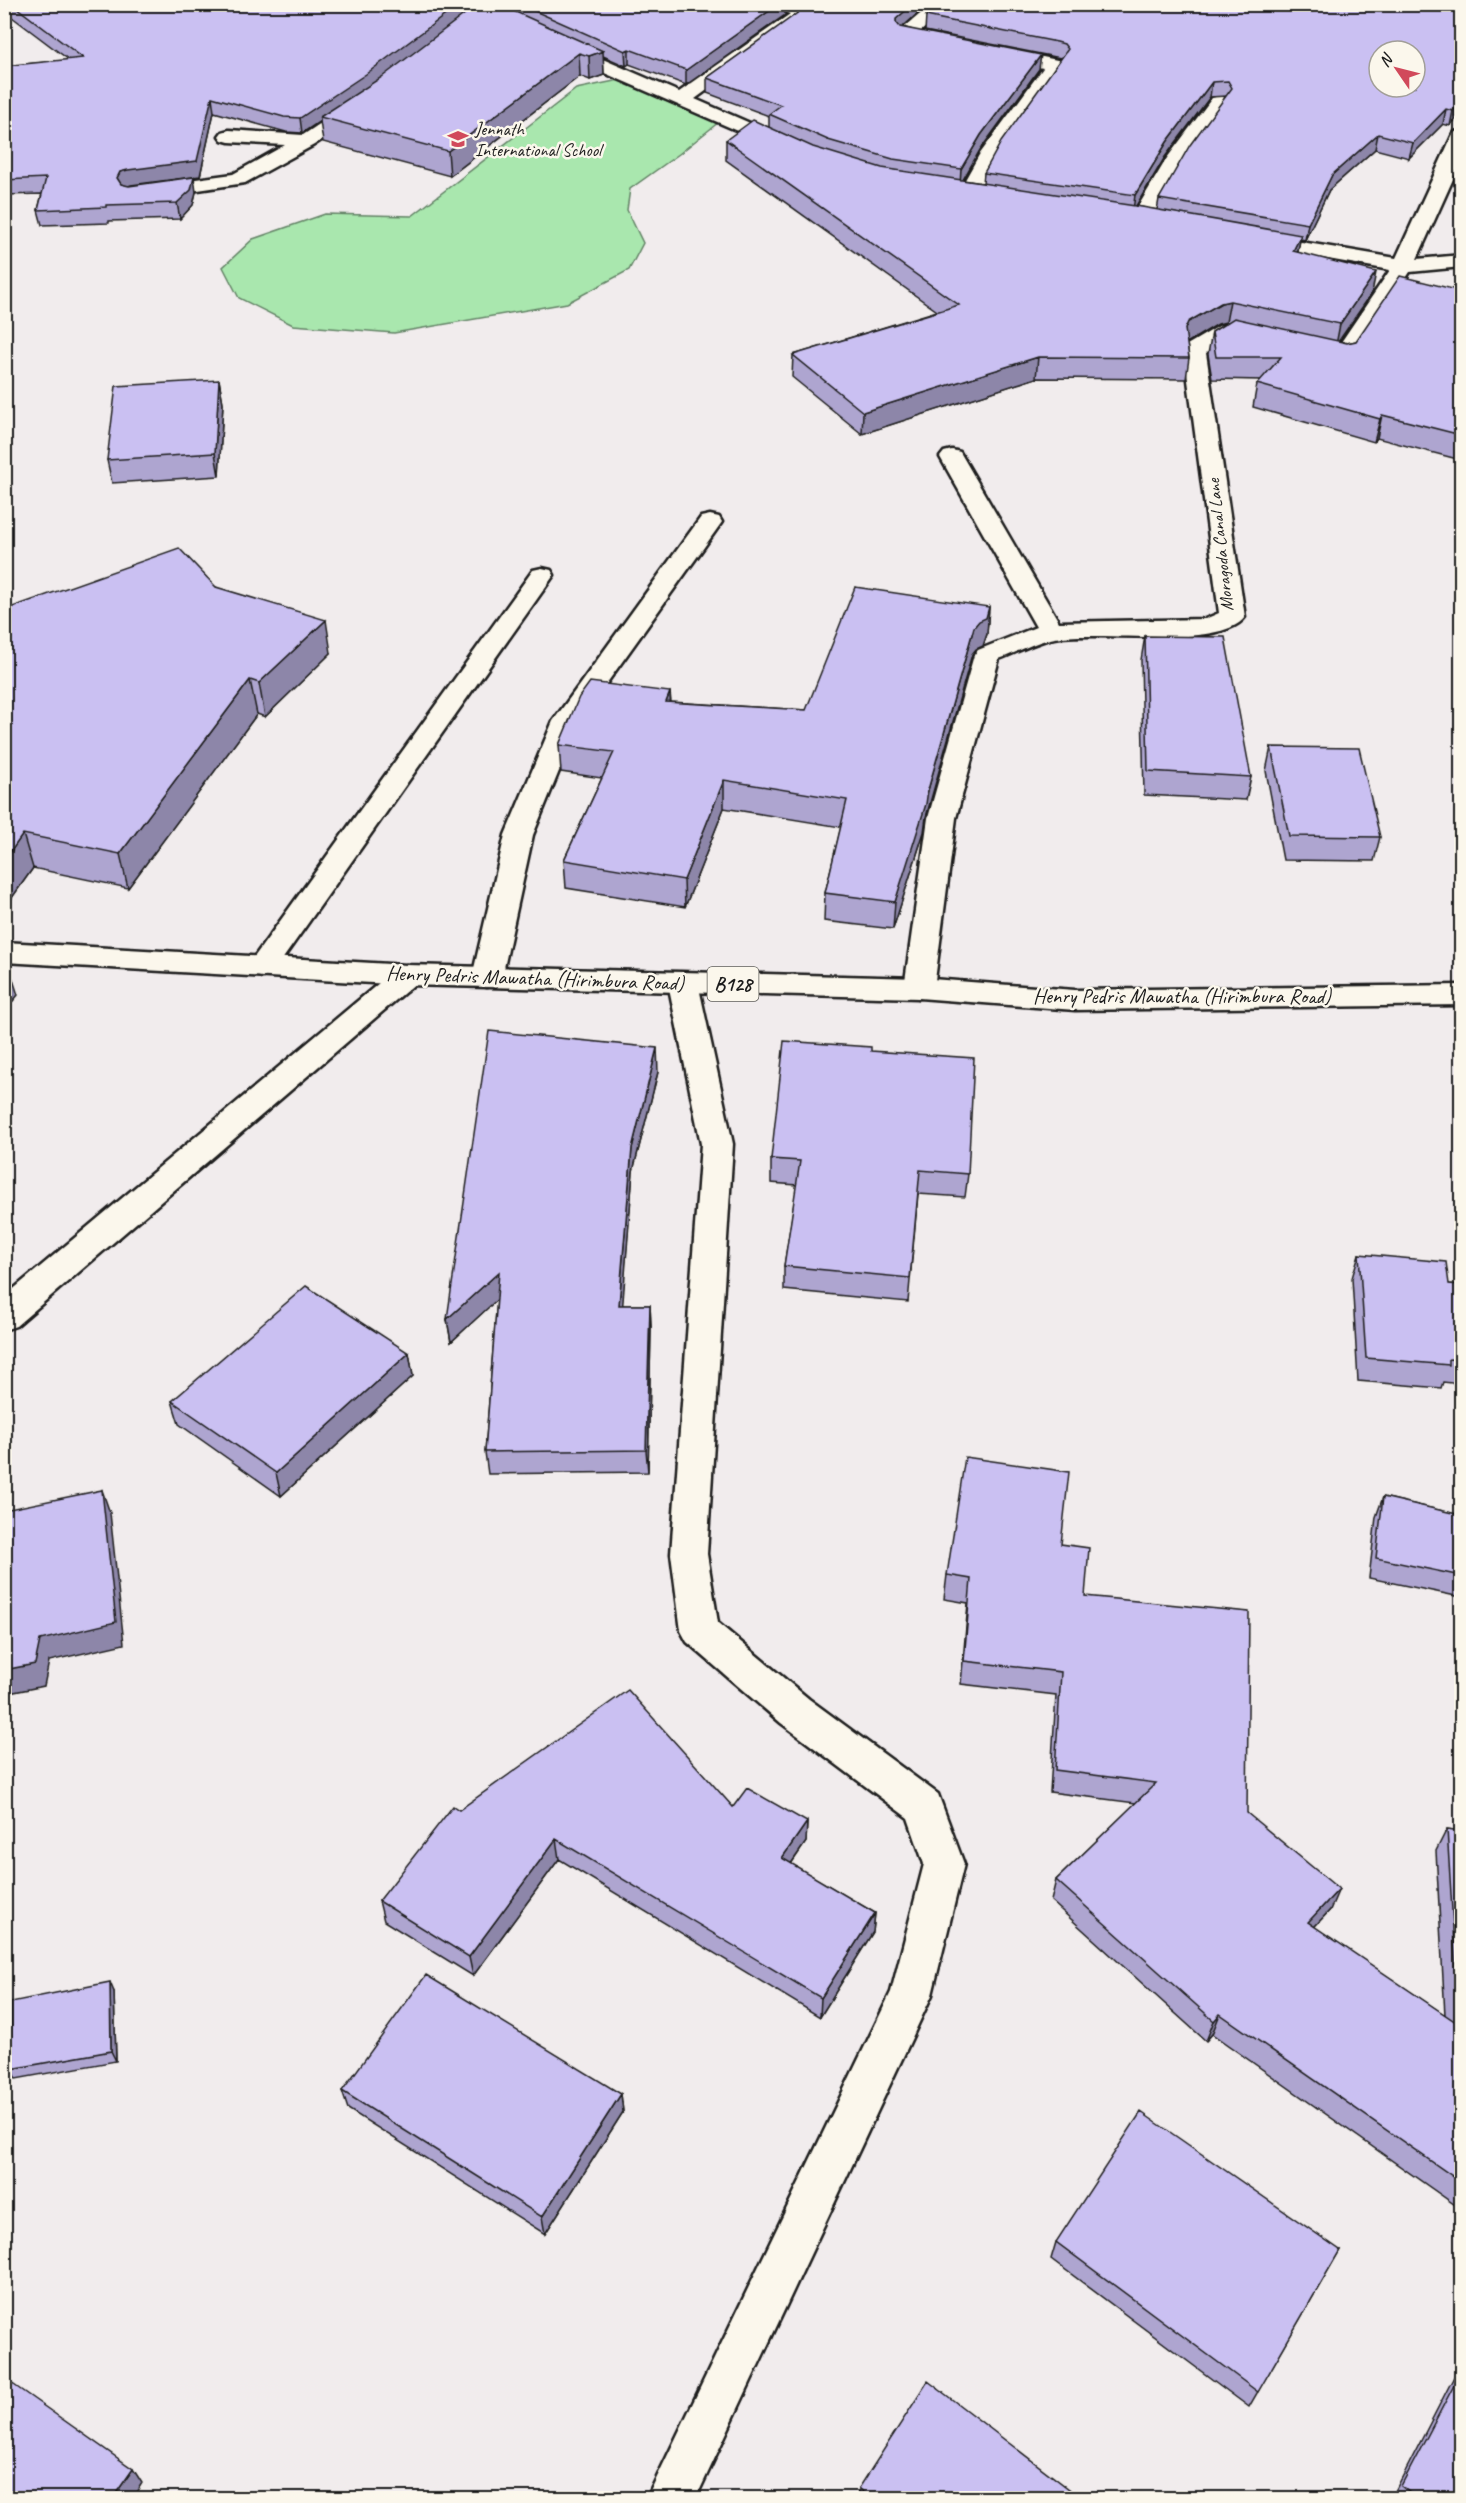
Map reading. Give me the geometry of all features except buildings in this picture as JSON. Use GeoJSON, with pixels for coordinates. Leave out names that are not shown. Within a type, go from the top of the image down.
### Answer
{"type":"FeatureCollection","features":[{"type":"Feature","properties":{"kind":"street"},"geometry":{"type":"LineString","coordinates":[[465,4],[526,32]]}},
{"type":"Feature","properties":{"kind":"street"},"geometry":{"type":"LineString","coordinates":[[780,4],[809,9]]}},
{"type":"Feature","properties":{"kind":"street"},"geometry":{"type":"LineString","coordinates":[[943,4],[906,34],[1055,65],[989,155],[967,194]]}},
{"type":"Feature","properties":{"kind":"street"},"geometry":{"type":"LineString","coordinates":[[681,100],[809,9]]}},
{"type":"Feature","properties":{"kind":"street"},"geometry":{"type":"LineString","coordinates":[[467,27],[485,13]]}},
{"type":"Feature","properties":{"kind":"street"},"geometry":{"type":"LineString","coordinates":[[547,41],[799,152]]}},
{"type":"Feature","properties":{"kind":"street"},"geometry":{"type":"LineString","coordinates":[[132,193],[238,179],[307,141],[376,95]]}},
{"type":"Feature","properties":{"kind":"street"},"geometry":{"type":"LineString","coordinates":[[1140,220],[1177,158],[1219,102]]}},
{"type":"Feature","properties":{"kind":"street"},"geometry":{"type":"LineString","coordinates":[[229,136],[307,141]]}},
{"type":"Feature","properties":{"kind":"street"},"geometry":{"type":"LineString","coordinates":[[1403,266],[1461,136]]}},
{"type":"Feature","properties":{"kind":"street"},"geometry":{"type":"LineString","coordinates":[[945,191],[990,198]]}},
{"type":"Feature","properties":{"kind":"street"},"geometry":{"type":"LineString","coordinates":[[1117,216],[1163,224]]}},
{"type":"Feature","properties":{"kind":"street"},"geometry":{"type":"LineString","coordinates":[[1231,236],[1403,266],[1461,261]]}},
{"type":"Feature","properties":{"kind":"street","name":"Moragoda Canal Lane"},"geometry":{"type":"LineString","coordinates":[[919,988],[942,818],[987,655],[1051,630],[1209,627],[1232,617],[1195,350],[1227,331],[1343,356],[1403,266]]}},
{"type":"Feature","properties":{"kind":"street"},"geometry":{"type":"LineString","coordinates":[[952,457],[1051,630]]}},
{"type":"Feature","properties":{"kind":"street"},"geometry":{"type":"LineString","coordinates":[[487,976],[519,835],[566,721],[710,522]]}},
{"type":"Feature","properties":{"kind":"street"},"geometry":{"type":"LineString","coordinates":[[262,967],[542,575]]}},
{"type":"Feature","properties":{"kind":"street","name":"Henry Pedris Mawatha (Hirimbura Road)"},"geometry":{"type":"LineString","coordinates":[[4,952],[407,975],[919,988],[1076,1000],[1461,995]]}},
{"type":"Feature","properties":{"kind":"street"},"geometry":{"type":"LineString","coordinates":[[4,1317],[407,975]]}},
{"type":"Feature","properties":{"kind":"street"},"geometry":{"type":"LineString","coordinates":[[671,2499],[911,1995],[945,1864],[924,1807],[795,1711],[700,1631],[689,1554],[717,1144],[682,983]]}},
{"type":"Feature","properties":{"kind":"green space"},"geometry":{"type":"Polygon","coordinates":[[[624,79],[719,122],[630,189],[627,210],[643,243],[629,270],[567,303],[394,333],[293,325],[239,298],[223,267],[253,239],[325,214],[412,216],[576,89],[624,79]]]}},
{"type":"Feature","properties":{"kind":"place","name":"Jennath International School"},"geometry":{"type":"Point","coordinates":[458,139]}}]}
